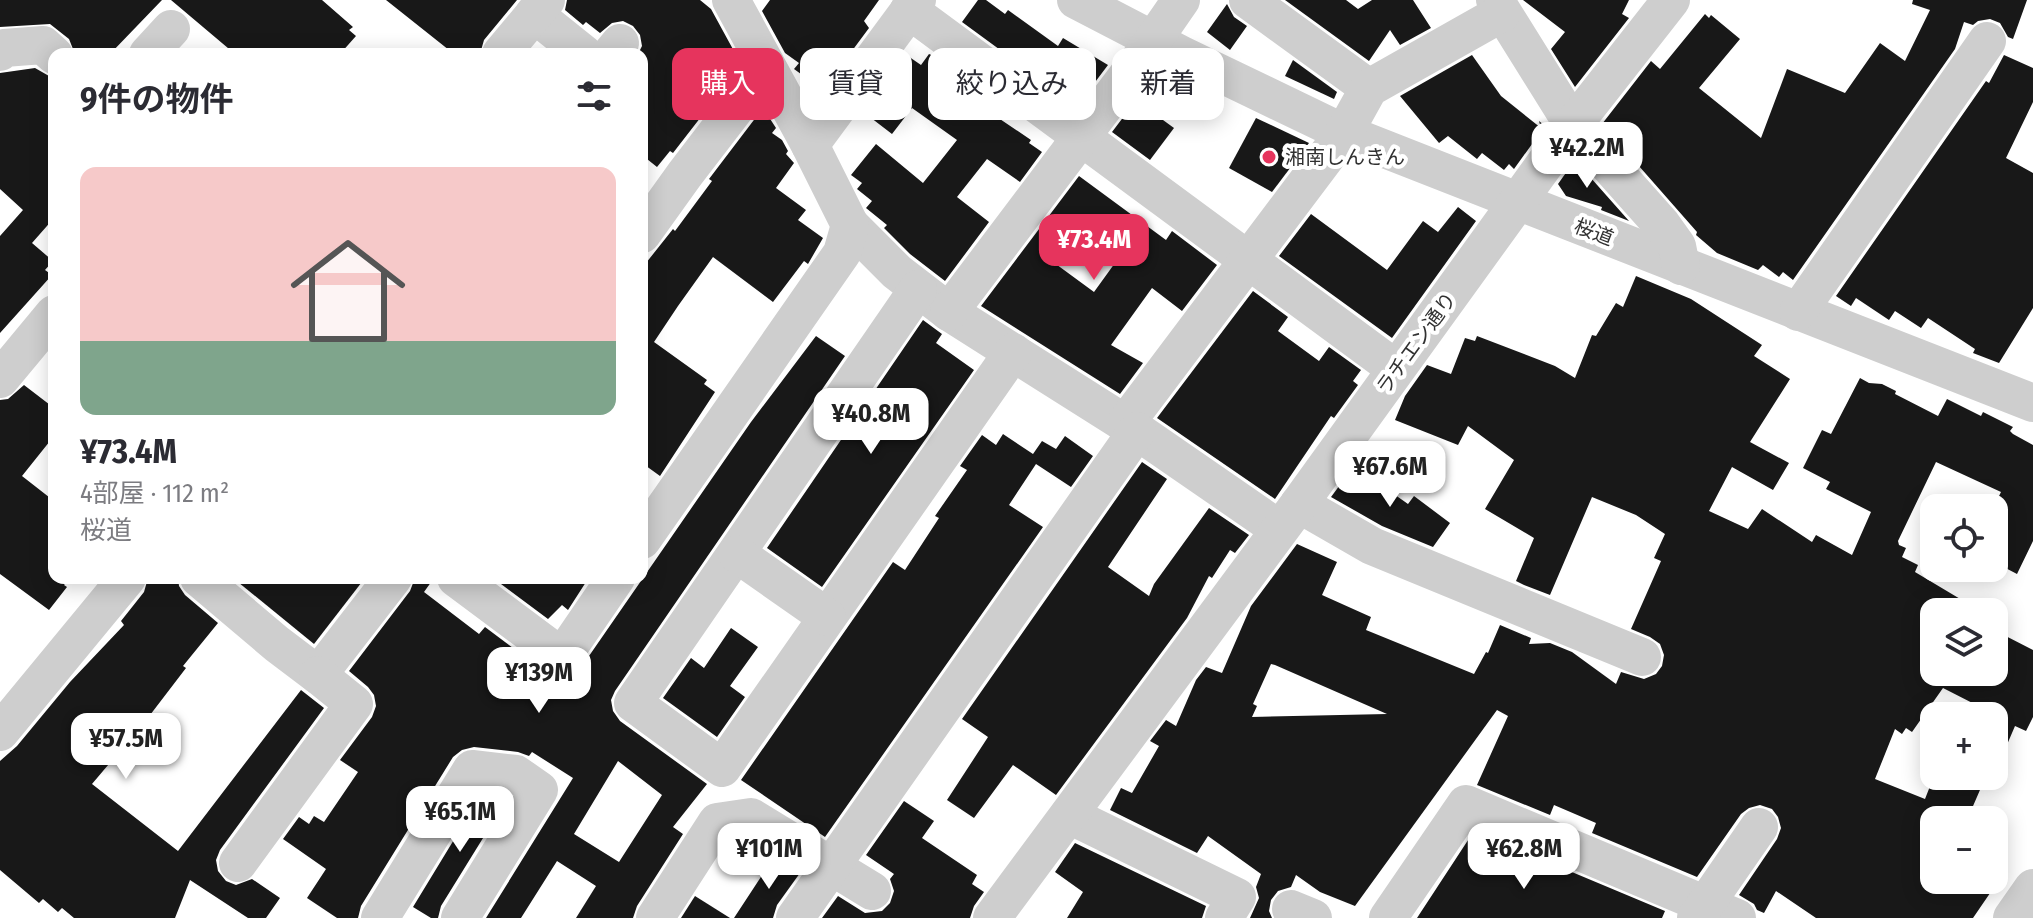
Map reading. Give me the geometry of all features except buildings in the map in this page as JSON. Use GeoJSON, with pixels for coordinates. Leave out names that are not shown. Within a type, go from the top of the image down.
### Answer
{"type":"FeatureCollection","features":[{"type":"Feature","properties":{"kind":"street"},"geometry":{"type":"LineString","coordinates":[[731,0],[757,48]]}},
{"type":"Feature","properties":{"kind":"street","name":"桜道"},"geometry":{"type":"LineString","coordinates":[[1076,0],[1344,133],[2033,403]]}},
{"type":"Feature","properties":{"kind":"street"},"geometry":{"type":"LineString","coordinates":[[949,312],[1181,0]]}},
{"type":"Feature","properties":{"kind":"street"},"geometry":{"type":"LineString","coordinates":[[1248,0],[1369,88]]}},
{"type":"Feature","properties":{"kind":"street","name":"ラチエン通り"},"geometry":{"type":"LineString","coordinates":[[992,918],[1289,517],[1573,125],[1671,0]]}},
{"type":"Feature","properties":{"kind":"street"},"geometry":{"type":"LineString","coordinates":[[810,145],[913,5],[1080,137],[1396,369]]}},
{"type":"Feature","properties":{"kind":"street"},"geometry":{"type":"LineString","coordinates":[[506,48],[540,7],[578,48]]}},
{"type":"Feature","properties":{"kind":"street"},"geometry":{"type":"LineString","coordinates":[[795,918],[1248,260],[1344,133],[1369,88],[1498,7],[1573,125],[1677,246],[1681,266]]}},
{"type":"Feature","properties":{"kind":"street"},"geometry":{"type":"LineString","coordinates":[[1798,312],[1987,41]]}},
{"type":"Feature","properties":{"kind":"street"},"geometry":{"type":"LineString","coordinates":[[1,48],[43,45],[48,50]]}},
{"type":"Feature","properties":{"kind":"street"},"geometry":{"type":"LineString","coordinates":[[784,98],[850,225],[918,289],[949,312],[1131,428],[1289,517],[1372,546],[1642,657]]}},
{"type":"Feature","properties":{"kind":"street"},"geometry":{"type":"LineString","coordinates":[[648,226],[727,120]]}},
{"type":"Feature","properties":{"kind":"street"},"geometry":{"type":"LineString","coordinates":[[648,518],[654,496],[842,253],[850,225]]}},
{"type":"Feature","properties":{"kind":"street"},"geometry":{"type":"LineString","coordinates":[[918,289],[633,703],[722,768],[1013,352]]}},
{"type":"Feature","properties":{"kind":"street"},"geometry":{"type":"LineString","coordinates":[[0,379],[48,321]]}},
{"type":"Feature","properties":{"kind":"street"},"geometry":{"type":"LineString","coordinates":[[737,554],[827,617]]}},
{"type":"Feature","properties":{"kind":"street"},"geometry":{"type":"LineString","coordinates":[[0,732],[122,584]]}},
{"type":"Feature","properties":{"kind":"street"},"geometry":{"type":"LineString","coordinates":[[206,584],[354,704],[238,863]]}},
{"type":"Feature","properties":{"kind":"street"},"geometry":{"type":"LineString","coordinates":[[318,675],[388,584]]}},
{"type":"Feature","properties":{"kind":"street"},"geometry":{"type":"LineString","coordinates":[[464,584],[562,657],[612,584]]}},
{"type":"Feature","properties":{"kind":"street"},"geometry":{"type":"LineString","coordinates":[[393,914],[472,769],[516,774],[539,790],[460,918]]}},
{"type":"Feature","properties":{"kind":"street"},"geometry":{"type":"LineString","coordinates":[[1388,918],[1466,804],[1713,914],[1759,827]]}},
{"type":"Feature","properties":{"kind":"street"},"geometry":{"type":"LineString","coordinates":[[1069,815],[1237,897],[1224,918]]}},
{"type":"Feature","properties":{"kind":"street"},"geometry":{"type":"LineString","coordinates":[[655,918],[717,822],[751,817],[872,891]]}},
{"type":"Feature","properties":{"kind":"street"},"geometry":{"type":"LineString","coordinates":[[2012,918],[2033,888]]}},
{"type":"Feature","properties":{"kind":"place","name":"湘南しんきん"},"geometry":{"type":"Point","coordinates":[1269,157]}}]}
